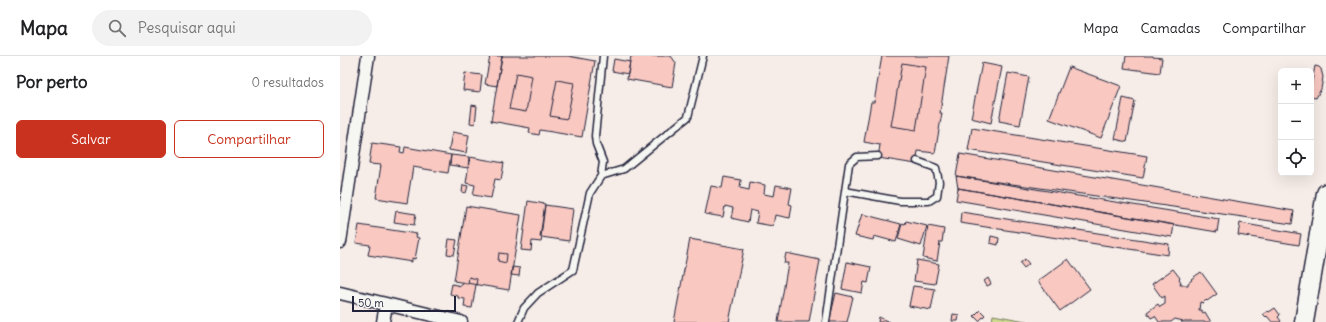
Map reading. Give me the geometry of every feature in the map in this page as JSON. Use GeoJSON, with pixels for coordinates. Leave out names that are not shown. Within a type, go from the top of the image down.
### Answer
{"type":"FeatureCollection","features":[{"type":"Feature","properties":{"kind":"street"},"geometry":{"type":"LineString","coordinates":[[340,242],[368,56]]}},
{"type":"Feature","properties":{"kind":"street"},"geometry":{"type":"LineString","coordinates":[[1304,322],[1320,259],[1326,193]]}},
{"type":"Feature","properties":{"kind":"street"},"geometry":{"type":"LineString","coordinates":[[340,294],[461,322]]}},
{"type":"Feature","properties":{"kind":"street"},"geometry":{"type":"LineString","coordinates":[[383,322],[386,304]]}},
{"type":"Feature","properties":{"kind":"lane"},"geometry":{"type":"LineString","coordinates":[[518,322],[524,308],[538,293],[573,270],[590,193],[601,176],[603,162],[596,144],[595,136],[603,56]]}},
{"type":"Feature","properties":{"kind":"lane"},"geometry":{"type":"LineString","coordinates":[[601,176],[624,169],[688,117],[703,56]]}},
{"type":"Feature","properties":{"kind":"lane"},"geometry":{"type":"LineString","coordinates":[[826,322],[849,164],[857,157],[878,156]]}},
{"type":"Feature","properties":{"kind":"lane"},"geometry":{"type":"LineString","coordinates":[[845,190],[900,201],[929,201],[936,196],[939,182],[936,168],[917,161]]}},
{"type":"Feature","properties":{"kind":"green space"},"geometry":{"type":"Polygon","coordinates":[[[993,315],[1032,322],[992,322],[993,315]]]}},
{"type":"Feature","properties":{"kind":"building"},"geometry":{"type":"Polygon","coordinates":[[[490,56],[502,56],[497,86],[485,84],[490,56]]]}},
{"type":"Feature","properties":{"kind":"building"},"geometry":{"type":"Polygon","coordinates":[[[502,56],[568,56],[595,61],[582,137],[540,130],[539,135],[529,133],[530,128],[491,121],[502,56]]]}},
{"type":"Feature","properties":{"kind":"building"},"geometry":{"type":"Polygon","coordinates":[[[631,56],[671,56],[676,63],[672,87],[627,79],[631,56]]]}},
{"type":"Feature","properties":{"kind":"building"},"geometry":{"type":"Polygon","coordinates":[[[882,56],[949,56],[940,113],[942,113],[935,153],[918,151],[916,164],[878,158],[880,145],[864,142],[871,102],[874,102],[882,56]]]}},
{"type":"Feature","properties":{"kind":"building"},"geometry":{"type":"Polygon","coordinates":[[[1126,56],[1153,56],[1162,58],[1160,73],[1124,68],[1126,56]]]}},
{"type":"Feature","properties":{"kind":"building"},"geometry":{"type":"Polygon","coordinates":[[[614,59],[630,62],[628,74],[612,71],[614,59]]]}},
{"type":"Feature","properties":{"kind":"building"},"geometry":{"type":"Polygon","coordinates":[[[902,63],[926,67],[916,130],[891,126],[902,63]]]}},
{"type":"Feature","properties":{"kind":"building"},"geometry":{"type":"Polygon","coordinates":[[[982,63],[1002,67],[991,123],[971,118],[982,63]]]}},
{"type":"Feature","properties":{"kind":"building"},"geometry":{"type":"Polygon","coordinates":[[[1315,66],[1319,67],[1323,77],[1321,89],[1316,98],[1314,98],[1315,66]]]}},
{"type":"Feature","properties":{"kind":"building"},"geometry":{"type":"Polygon","coordinates":[[[1069,67],[1121,86],[1101,138],[1049,119],[1069,67]]]}},
{"type":"Feature","properties":{"kind":"building"},"geometry":{"type":"Polygon","coordinates":[[[465,73],[482,75],[480,92],[463,90],[465,73]]]}},
{"type":"Feature","properties":{"kind":"building"},"geometry":{"type":"Polygon","coordinates":[[[516,73],[532,76],[526,112],[509,109],[516,73]]]}},
{"type":"Feature","properties":{"kind":"building"},"geometry":{"type":"Polygon","coordinates":[[[1008,73],[1029,77],[1020,125],[999,121],[1008,73]]]}},
{"type":"Feature","properties":{"kind":"building"},"geometry":{"type":"Polygon","coordinates":[[[557,80],[574,83],[567,119],[550,116],[557,80]]]}},
{"type":"Feature","properties":{"kind":"building"},"geometry":{"type":"Polygon","coordinates":[[[1123,98],[1135,101],[1127,142],[1115,139],[1123,98]]]}},
{"type":"Feature","properties":{"kind":"building"},"geometry":{"type":"Polygon","coordinates":[[[472,105],[477,106],[475,124],[470,123],[472,105]]]}},
{"type":"Feature","properties":{"kind":"building"},"geometry":{"type":"Polygon","coordinates":[[[972,128],[1147,156],[1143,178],[968,150],[972,128]]]}},
{"type":"Feature","properties":{"kind":"building"},"geometry":{"type":"Polygon","coordinates":[[[452,132],[469,135],[466,153],[449,150],[452,132]]]}},
{"type":"Feature","properties":{"kind":"building"},"geometry":{"type":"Polygon","coordinates":[[[372,143],[401,147],[400,152],[404,153],[405,147],[451,155],[448,173],[413,167],[407,203],[376,198],[381,165],[369,164],[372,143]]]}},
{"type":"Feature","properties":{"kind":"building"},"geometry":{"type":"Polygon","coordinates":[[[960,154],[1294,211],[1292,224],[956,176],[960,154]]]}},
{"type":"Feature","properties":{"kind":"building"},"geometry":{"type":"Polygon","coordinates":[[[451,155],[469,157],[468,168],[450,165],[451,155]]]}},
{"type":"Feature","properties":{"kind":"building"},"geometry":{"type":"Polygon","coordinates":[[[470,157],[504,163],[501,180],[495,179],[491,198],[473,195],[475,185],[466,183],[470,157]]]}},
{"type":"Feature","properties":{"kind":"building"},"geometry":{"type":"Polygon","coordinates":[[[956,176],[1219,219],[1217,232],[958,188],[956,176]]]}},
{"type":"Feature","properties":{"kind":"building"},"geometry":{"type":"Polygon","coordinates":[[[724,177],[741,180],[740,188],[749,190],[750,182],[765,185],[764,194],[774,196],[776,185],[792,188],[789,204],[792,205],[790,218],[775,215],[773,226],[756,223],[758,212],[750,210],[748,222],[731,218],[733,208],[725,206],[723,217],[705,214],[711,186],[722,188],[724,177]]]}},
{"type":"Feature","properties":{"kind":"building"},"geometry":{"type":"Polygon","coordinates":[[[463,185],[468,186],[466,193],[462,192],[463,185]]]}},
{"type":"Feature","properties":{"kind":"building"},"geometry":{"type":"Polygon","coordinates":[[[958,188],[1174,225],[1172,237],[956,200],[958,188]]]}},
{"type":"Feature","properties":{"kind":"building"},"geometry":{"type":"Polygon","coordinates":[[[528,201],[545,204],[540,237],[542,238],[541,242],[532,241],[531,251],[521,250],[528,201]]]}},
{"type":"Feature","properties":{"kind":"building"},"geometry":{"type":"Polygon","coordinates":[[[545,205],[573,209],[569,241],[541,237],[545,205]]]}},
{"type":"Feature","properties":{"kind":"building"},"geometry":{"type":"Polygon","coordinates":[[[466,206],[521,215],[509,290],[454,281],[466,206]]]}},
{"type":"Feature","properties":{"kind":"building"},"geometry":{"type":"Polygon","coordinates":[[[396,211],[416,214],[414,225],[394,222],[396,211]]]}},
{"type":"Feature","properties":{"kind":"building"},"geometry":{"type":"Polygon","coordinates":[[[961,212],[1169,244],[1168,255],[960,223],[961,212]]]}},
{"type":"Feature","properties":{"kind":"building"},"geometry":{"type":"Polygon","coordinates":[[[862,214],[901,224],[896,242],[874,236],[873,240],[855,236],[862,214]]]}},
{"type":"Feature","properties":{"kind":"building"},"geometry":{"type":"Polygon","coordinates":[[[906,221],[927,226],[921,246],[898,239],[902,223],[905,224],[906,221]]]}},
{"type":"Feature","properties":{"kind":"building"},"geometry":{"type":"Polygon","coordinates":[[[1240,223],[1301,234],[1299,245],[1238,235],[1240,223]]]}},
{"type":"Feature","properties":{"kind":"building"},"geometry":{"type":"Polygon","coordinates":[[[359,225],[417,234],[416,237],[419,238],[415,259],[412,258],[412,262],[368,255],[370,245],[356,243],[359,225]]]}},
{"type":"Feature","properties":{"kind":"building"},"geometry":{"type":"Polygon","coordinates":[[[928,226],[944,229],[937,261],[923,258],[928,226]]]}},
{"type":"Feature","properties":{"kind":"building"},"geometry":{"type":"Polygon","coordinates":[[[991,236],[999,238],[998,245],[990,243],[991,236]]]}},
{"type":"Feature","properties":{"kind":"building"},"geometry":{"type":"Polygon","coordinates":[[[449,239],[457,240],[454,255],[447,254],[449,239]]]}},
{"type":"Feature","properties":{"kind":"building"},"geometry":{"type":"Polygon","coordinates":[[[690,239],[744,249],[729,322],[674,322],[690,239]]]}},
{"type":"Feature","properties":{"kind":"building"},"geometry":{"type":"Polygon","coordinates":[[[499,253],[507,254],[506,263],[498,261],[499,253]]]}},
{"type":"Feature","properties":{"kind":"building"},"geometry":{"type":"Polygon","coordinates":[[[786,253],[820,260],[809,322],[778,322],[788,263],[784,263],[786,253]]]}},
{"type":"Feature","properties":{"kind":"building"},"geometry":{"type":"Polygon","coordinates":[[[1025,259],[1029,264],[1024,268],[1020,263],[1025,259]]]}},
{"type":"Feature","properties":{"kind":"building"},"geometry":{"type":"Polygon","coordinates":[[[1068,259],[1090,289],[1060,311],[1038,281],[1068,259]]]}},
{"type":"Feature","properties":{"kind":"building"},"geometry":{"type":"Polygon","coordinates":[[[917,260],[939,264],[935,284],[914,281],[917,260]]]}},
{"type":"Feature","properties":{"kind":"building"},"geometry":{"type":"Polygon","coordinates":[[[847,262],[871,267],[868,283],[864,282],[862,293],[842,289],[847,262]]]}},
{"type":"Feature","properties":{"kind":"building"},"geometry":{"type":"Polygon","coordinates":[[[512,267],[520,268],[519,276],[511,275],[512,267]]]}},
{"type":"Feature","properties":{"kind":"building"},"geometry":{"type":"Polygon","coordinates":[[[1173,269],[1180,278],[1180,285],[1188,285],[1188,283],[1192,280],[1191,279],[1201,272],[1217,294],[1203,303],[1200,302],[1199,310],[1203,313],[1205,312],[1211,322],[1181,322],[1183,321],[1175,319],[1171,322],[1159,322],[1155,316],[1151,318],[1147,312],[1158,304],[1160,307],[1165,304],[1165,296],[1162,298],[1152,284],[1173,269]]]}},
{"type":"Feature","properties":{"kind":"building"},"geometry":{"type":"Polygon","coordinates":[[[469,277],[477,279],[472,308],[464,307],[465,299],[458,298],[458,296],[450,294],[452,284],[461,286],[461,283],[468,284],[469,277]]]}},
{"type":"Feature","properties":{"kind":"building"},"geometry":{"type":"Polygon","coordinates":[[[988,278],[991,284],[987,286],[984,281],[988,278]]]}},
{"type":"Feature","properties":{"kind":"building"},"geometry":{"type":"Polygon","coordinates":[[[913,286],[935,289],[931,310],[909,306],[913,286]]]}},
{"type":"Feature","properties":{"kind":"building"},"geometry":{"type":"Polygon","coordinates":[[[836,293],[853,297],[847,322],[829,322],[836,293]]]}},
{"type":"Feature","properties":{"kind":"building"},"geometry":{"type":"Polygon","coordinates":[[[1275,308],[1280,315],[1278,317],[1281,321],[1280,322],[1272,322],[1263,314],[1275,308]]]}},
{"type":"Feature","properties":{"kind":"building"},"geometry":{"type":"Polygon","coordinates":[[[980,310],[985,315],[979,321],[974,316],[980,310]]]}},
{"type":"Feature","properties":{"kind":"building"},"geometry":{"type":"Polygon","coordinates":[[[953,314],[959,315],[958,321],[952,321],[953,314]]]}},
{"type":"Feature","properties":{"kind":"building"},"geometry":{"type":"Polygon","coordinates":[[[879,317],[889,322],[878,322],[879,317]]]}}]}
